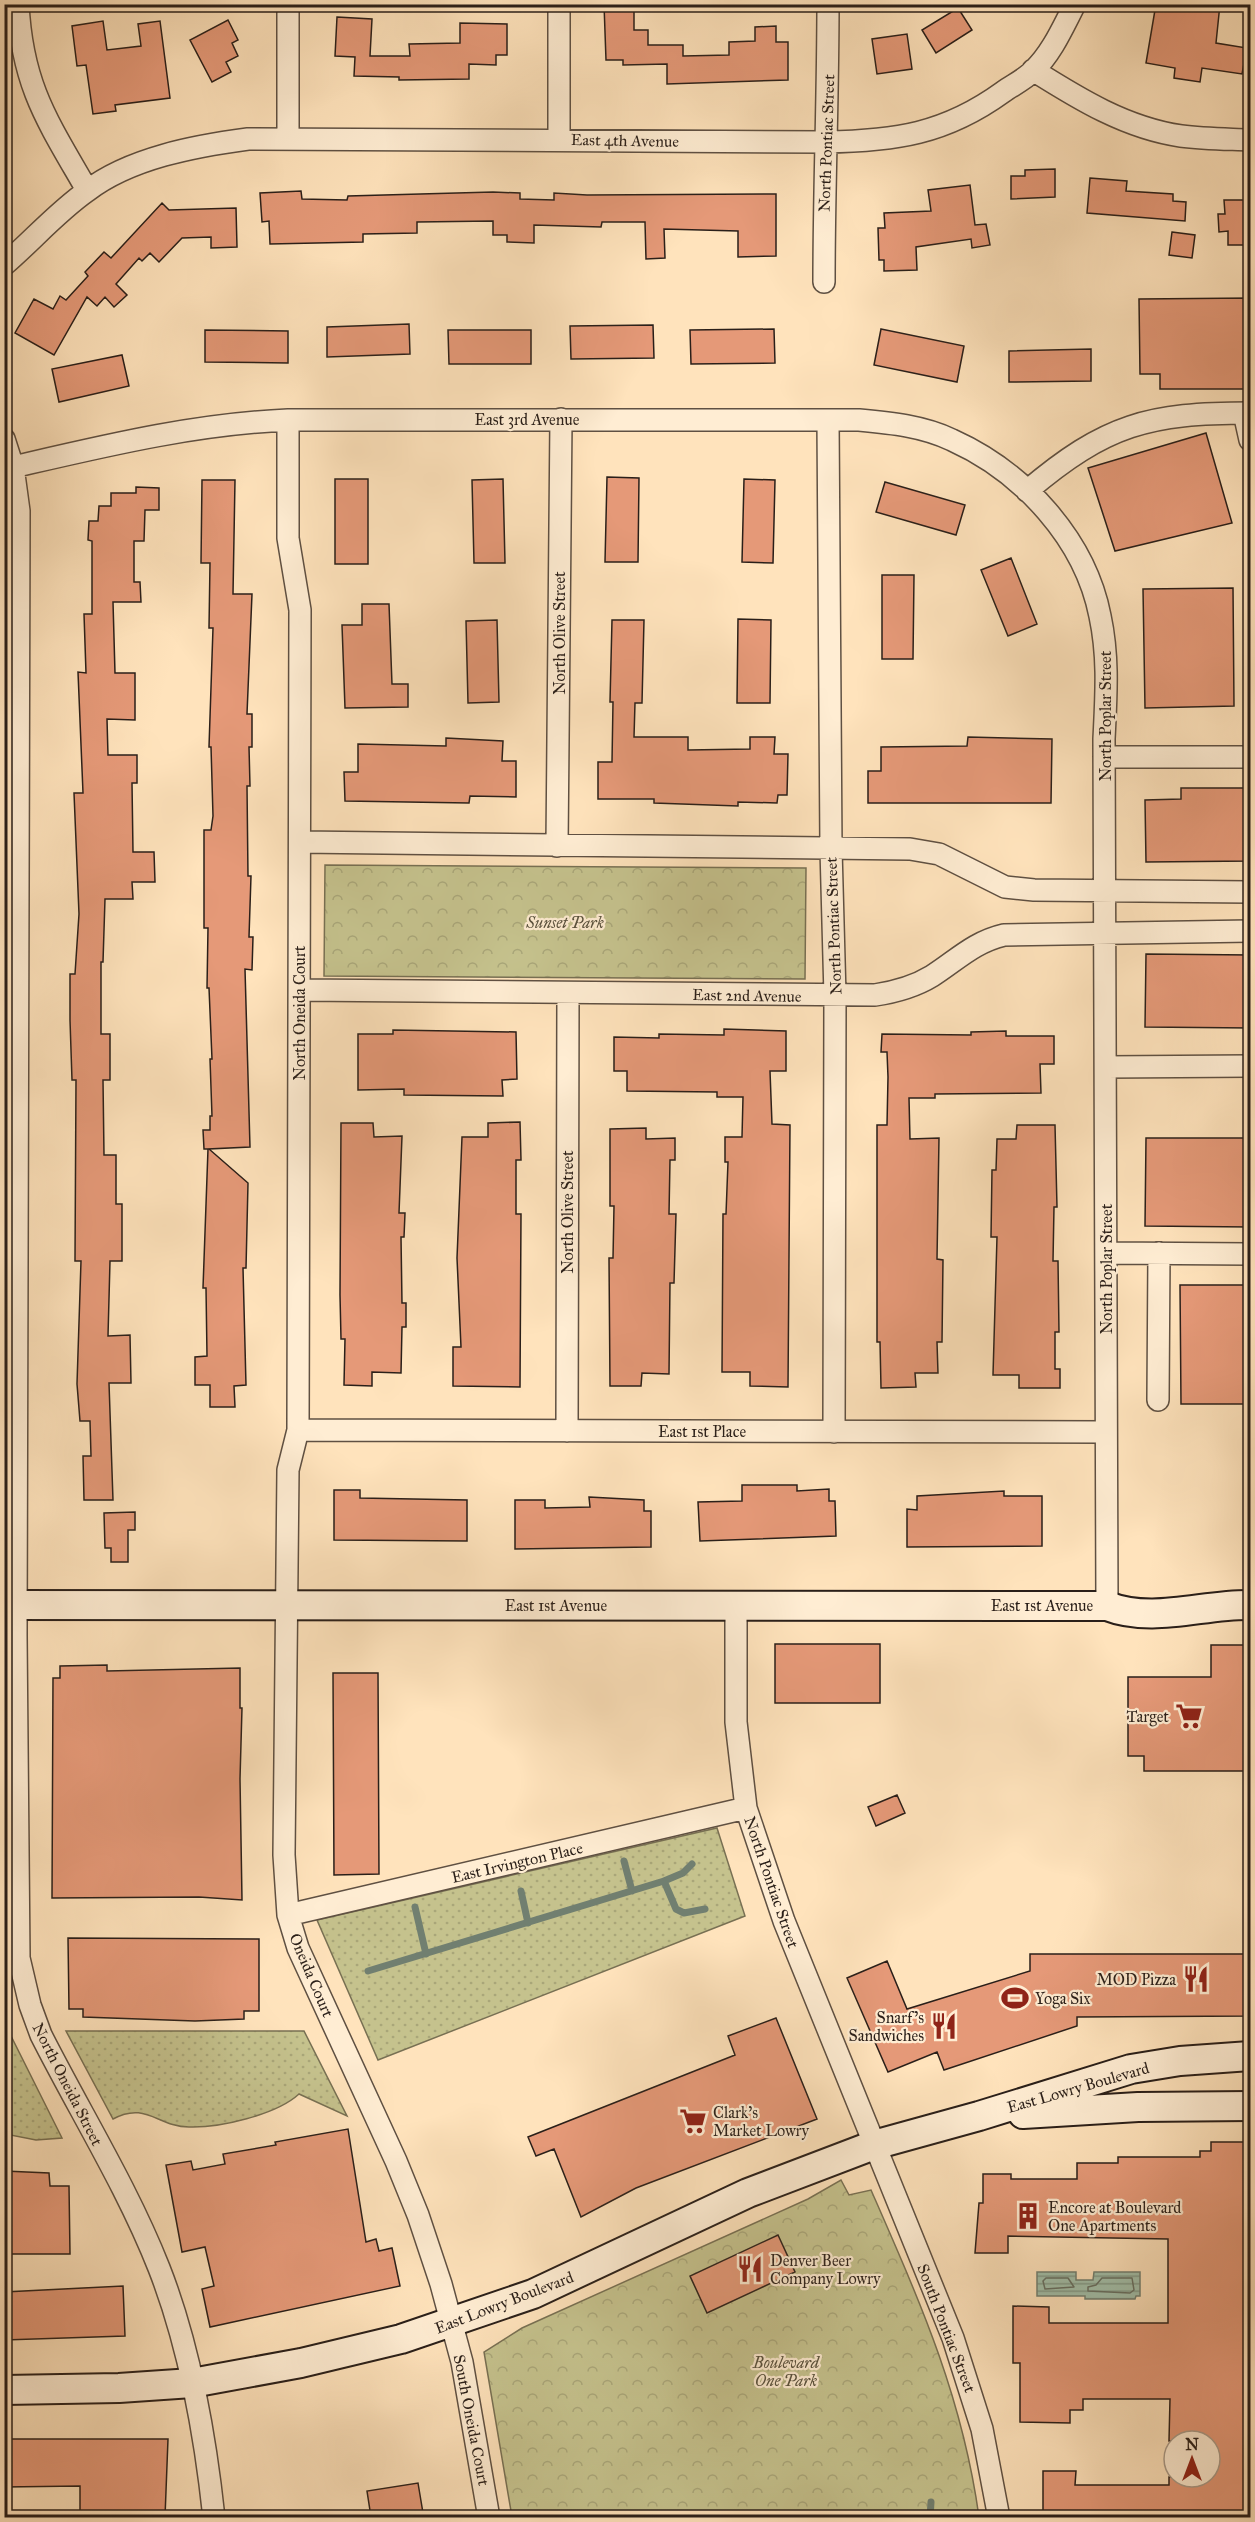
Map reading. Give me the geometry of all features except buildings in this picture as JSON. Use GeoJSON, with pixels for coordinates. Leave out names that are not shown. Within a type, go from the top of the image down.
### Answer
{"type":"FeatureCollection","features":[{"type":"Feature","properties":{"kind":"street"},"geometry":{"type":"LineString","coordinates":[[18,4],[26,73],[39,107],[87,190]]}},
{"type":"Feature","properties":{"kind":"street"},"geometry":{"type":"LineString","coordinates":[[288,4],[288,139]]}},
{"type":"Feature","properties":{"kind":"street"},"geometry":{"type":"LineString","coordinates":[[559,4],[559,139]]}},
{"type":"Feature","properties":{"kind":"street","name":"North Pontiac Street"},"geometry":{"type":"LineString","coordinates":[[824,282],[828,4]]}},
{"type":"Feature","properties":{"kind":"street"},"geometry":{"type":"LineString","coordinates":[[1075,4],[1056,39],[1034,70],[1107,113],[1147,128],[1179,135],[1251,140]]}},
{"type":"Feature","properties":{"kind":"street","name":"East 4th Avenue"},"geometry":{"type":"LineString","coordinates":[[4,265],[87,190],[161,156],[195,147],[248,139],[874,142],[912,136],[947,126],[987,104],[1034,70]]}},
{"type":"Feature","properties":{"kind":"street"},"geometry":{"type":"LineString","coordinates":[[1027,491],[1070,457],[1115,431],[1175,415],[1247,412],[1251,440]]}},
{"type":"Feature","properties":{"kind":"street","name":"North Olive Street"},"geometry":{"type":"LineString","coordinates":[[557,846],[561,419]]}},
{"type":"Feature","properties":{"kind":"street","name":"East 3rd Avenue"},"geometry":{"type":"LineString","coordinates":[[13,467],[202,427],[288,420],[828,420],[888,422],[932,433],[951,440],[988,460],[1027,491]]}},
{"type":"Feature","properties":{"kind":"street","name":"North Oneida Court"},"geometry":{"type":"LineString","coordinates":[[286,1606],[288,1470],[298,1430],[300,990],[300,610],[288,538],[288,420]]}},
{"type":"Feature","properties":{"kind":"street","name":"North Pontiac Street"},"geometry":{"type":"LineString","coordinates":[[828,420],[831,849],[836,996],[834,1432]]}},
{"type":"Feature","properties":{"kind":"street","name":"North Oneida Street"},"geometry":{"type":"LineString","coordinates":[[4,439],[13,467],[19,511],[11,1605],[16,1912],[22,1981],[41,2035],[146,2236],[174,2311],[192,2383],[214,2517]]}},
{"type":"Feature","properties":{"kind":"street","name":"North Poplar Street"},"geometry":{"type":"LineString","coordinates":[[1027,491],[1057,524],[1079,558],[1100,613],[1108,677],[1104,757],[1107,932],[1105,1432],[1107,1606]]}},
{"type":"Feature","properties":{"kind":"street"},"geometry":{"type":"LineString","coordinates":[[1104,757],[1251,757]]}},
{"type":"Feature","properties":{"kind":"street"},"geometry":{"type":"LineString","coordinates":[[300,842],[926,851],[960,863],[1005,886],[1106,891],[1251,892]]}},
{"type":"Feature","properties":{"kind":"street","name":"East 2nd Avenue"},"geometry":{"type":"LineString","coordinates":[[300,990],[875,995],[907,988],[931,976],[968,948],[988,938],[1034,933],[1251,931]]}},
{"type":"Feature","properties":{"kind":"street","name":"North Olive Street"},"geometry":{"type":"LineString","coordinates":[[567,1431],[568,993]]}},
{"type":"Feature","properties":{"kind":"street"},"geometry":{"type":"LineString","coordinates":[[1106,1067],[1251,1066]]}},
{"type":"Feature","properties":{"kind":"street"},"geometry":{"type":"LineString","coordinates":[[1106,1253],[1251,1254]]}},
{"type":"Feature","properties":{"kind":"street"},"geometry":{"type":"LineString","coordinates":[[1158,1400],[1159,1253]]}},
{"type":"Feature","properties":{"kind":"street","name":"East 1st Place"},"geometry":{"type":"LineString","coordinates":[[298,1430],[1105,1432]]}},
{"type":"Feature","properties":{"kind":"street","name":"East 1st Avenue"},"geometry":{"type":"LineString","coordinates":[[11,1605],[1107,1606],[1130,1613],[1144,1614],[1171,1613],[1223,1605],[1251,1605]]}},
{"type":"Feature","properties":{"kind":"street","name":"North Pontiac Street"},"geometry":{"type":"LineString","coordinates":[[736,1605],[736,1722],[746,1808],[769,1884],[874,2145]]}},
{"type":"Feature","properties":{"kind":"street","name":"Oneida Court"},"geometry":{"type":"LineString","coordinates":[[286,1606],[284,1855],[288,1915],[301,1955],[376,2114],[418,2215],[452,2323]]}},
{"type":"Feature","properties":{"kind":"street","name":"East Irvington Place"},"geometry":{"type":"LineString","coordinates":[[288,1915],[746,1808]]}},
{"type":"Feature","properties":{"kind":"street","name":"East Lowry Boulevard"},"geometry":{"type":"LineString","coordinates":[[4,2390],[119,2388],[192,2383],[339,2355],[452,2323],[540,2292],[748,2193],[874,2145],[1144,2066],[1251,2056]]}},
{"type":"Feature","properties":{"kind":"street","name":"East Lowry Boulevard"},"geometry":{"type":"LineString","coordinates":[[979,2116],[1138,2107],[1251,2106]]}},
{"type":"Feature","properties":{"kind":"street","name":"South Pontiac Street"},"geometry":{"type":"LineString","coordinates":[[874,2145],[947,2320],[965,2372],[987,2451],[999,2517]]}},
{"type":"Feature","properties":{"kind":"street","name":"South Oneida Court"},"geometry":{"type":"LineString","coordinates":[[452,2323],[474,2423],[489,2517]]}},
{"type":"Feature","properties":{"kind":"green space","name":"Sunset Park"},"geometry":{"type":"Polygon","coordinates":[[[325,865],[806,868],[805,979],[324,976],[325,865]]]}},
{"type":"Feature","properties":{"kind":"green space"},"geometry":{"type":"Polygon","coordinates":[[[717,1828],[745,1916],[378,2060],[317,1920],[717,1828]]]}},
{"type":"Feature","properties":{"kind":"green space"},"geometry":{"type":"Polygon","coordinates":[[[66,2031],[304,2031],[347,2116],[299,2094],[262,2114],[231,2123],[201,2127],[178,2126],[152,2116],[134,2113],[113,2119],[66,2031]]]}},
{"type":"Feature","properties":{"kind":"green space"},"geometry":{"type":"Polygon","coordinates":[[[4,2032],[9,2032],[62,2138],[36,2140],[5,2134],[4,2032]]]}},
{"type":"Feature","properties":{"kind":"green space","name":"Boulevard One Park"},"geometry":{"type":"Polygon","coordinates":[[[841,2180],[849,2195],[871,2190],[906,2271],[950,2389],[962,2430],[979,2517],[512,2517],[484,2352],[522,2328],[808,2199],[841,2180]]]}},
{"type":"Feature","properties":{"kind":"water"},"geometry":{"type":"Polygon","coordinates":[[[1037,2272],[1076,2272],[1076,2280],[1093,2280],[1094,2272],[1140,2272],[1140,2296],[1136,2296],[1135,2299],[1085,2299],[1085,2296],[1037,2296],[1037,2272]]]}},
{"type":"Feature","properties":{"kind":"waterway"},"geometry":{"type":"LineString","coordinates":[[624,1861],[632,1891]]}},
{"type":"Feature","properties":{"kind":"waterway"},"geometry":{"type":"LineString","coordinates":[[368,1971],[664,1881],[683,1873],[692,1864]]}},
{"type":"Feature","properties":{"kind":"waterway"},"geometry":{"type":"LineString","coordinates":[[664,1881],[676,1909],[684,1913],[705,1909]]}},
{"type":"Feature","properties":{"kind":"waterway"},"geometry":{"type":"LineString","coordinates":[[521,1891],[528,1923]]}},
{"type":"Feature","properties":{"kind":"waterway"},"geometry":{"type":"LineString","coordinates":[[415,1907],[426,1954]]}},
{"type":"Feature","properties":{"kind":"waterway"},"geometry":{"type":"LineString","coordinates":[[930,2518],[931,2502]]}},
{"type":"Feature","properties":{"kind":"place","name":"Target"},"geometry":{"type":"Point","coordinates":[1189,1716]}},
{"type":"Feature","properties":{"kind":"place","name":"MOD Pizza"},"geometry":{"type":"Point","coordinates":[1196,1979]}},
{"type":"Feature","properties":{"kind":"place","name":"Yoga Six"},"geometry":{"type":"Point","coordinates":[1015,1998]}},
{"type":"Feature","properties":{"kind":"place","name":"Snarf's Sandwiches"},"geometry":{"type":"Point","coordinates":[944,2026]}},
{"type":"Feature","properties":{"kind":"place","name":"Clark's Market Lowry"},"geometry":{"type":"Point","coordinates":[693,2121]}},
{"type":"Feature","properties":{"kind":"place","name":"Encore at Boulevard One Apartments"},"geometry":{"type":"Point","coordinates":[1028,2216]}},
{"type":"Feature","properties":{"kind":"place","name":"Denver Beer Company Lowry"},"geometry":{"type":"Point","coordinates":[750,2269]}}]}
